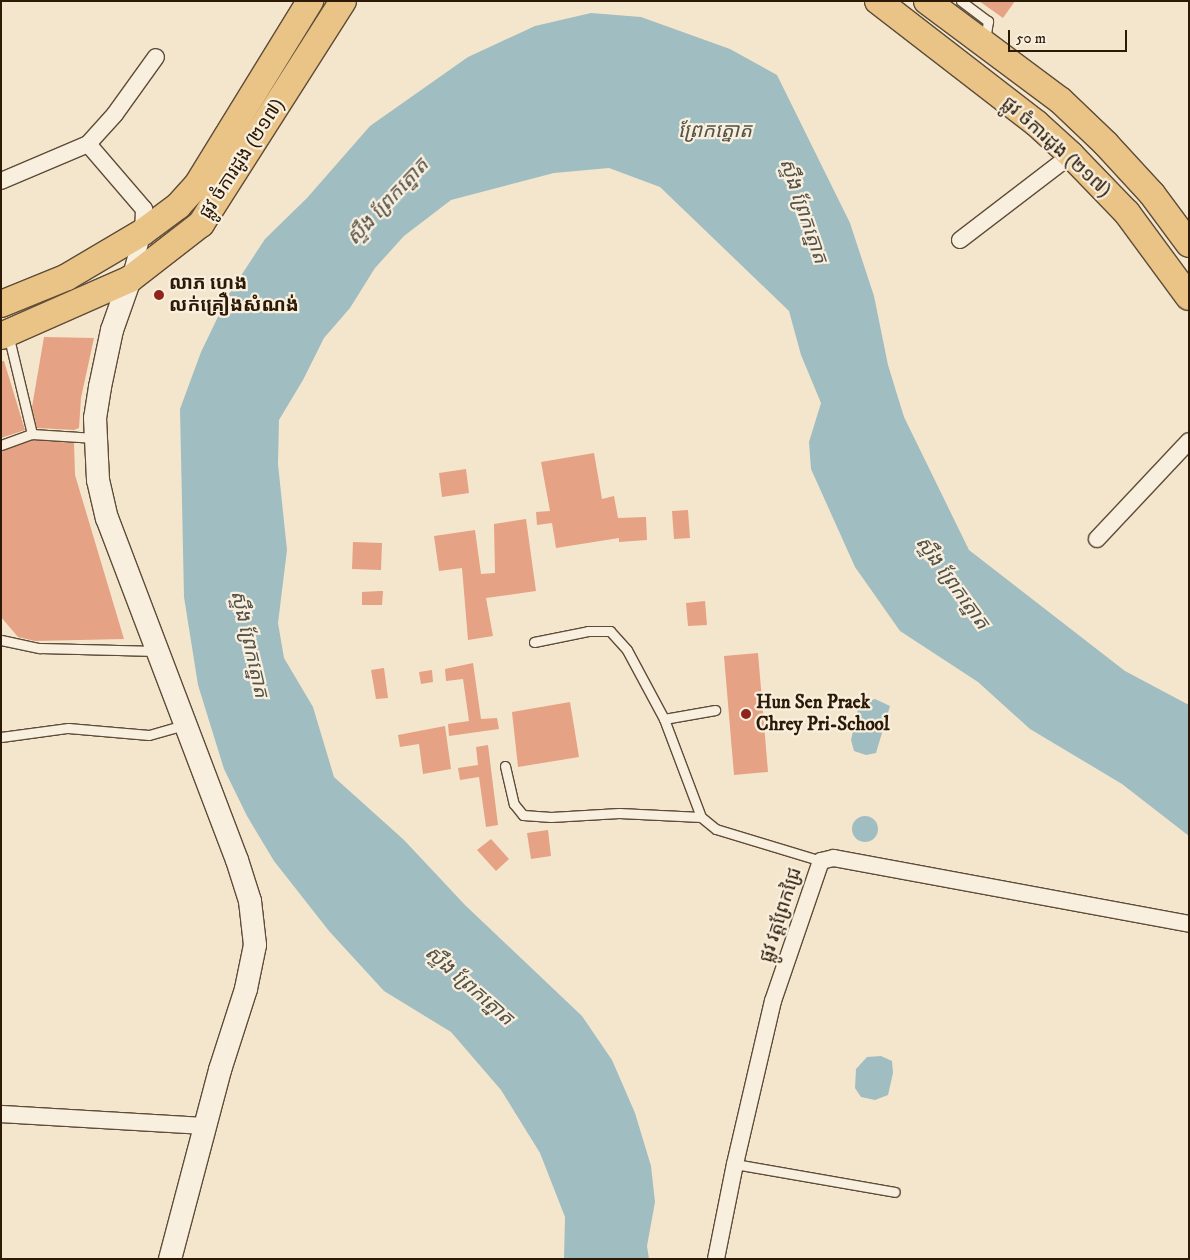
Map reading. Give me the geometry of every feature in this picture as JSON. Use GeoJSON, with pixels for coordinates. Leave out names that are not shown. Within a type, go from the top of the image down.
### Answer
{"type":"FeatureCollection","features":[{"type":"Feature","properties":{"kind":"main road","name":"ផ្លូវ ចំការដូង (២១៧)"},"geometry":{"type":"LineString","coordinates":[[1,304],[67,277],[143,232],[178,206],[197,185],[310,1]]}},
{"type":"Feature","properties":{"kind":"main road","name":"ផ្លូវ ចំការដូង (២១៧)"},"geometry":{"type":"LineString","coordinates":[[5,334],[130,279],[200,224],[343,1]]}},
{"type":"Feature","properties":{"kind":"main road","name":"ផ្លូវ ចំការដូង (២១៧)"},"geometry":{"type":"LineString","coordinates":[[878,1],[1036,123],[1071,155],[1127,213],[1189,297]]}},
{"type":"Feature","properties":{"kind":"main road","name":"ផ្លូវ ចំការដូង (២១៧)"},"geometry":{"type":"LineString","coordinates":[[928,1],[1060,100],[1106,144],[1152,194],[1189,244]]}},
{"type":"Feature","properties":{"kind":"street"},"geometry":{"type":"LineString","coordinates":[[1,182],[88,144],[115,114],[156,57]]}},
{"type":"Feature","properties":{"kind":"street"},"geometry":{"type":"LineString","coordinates":[[88,144],[144,209],[143,232],[110,340],[99,394],[95,438],[98,480],[107,518],[237,860],[250,901],[255,945],[246,989],[205,1126],[170,1259]]}},
{"type":"Feature","properties":{"kind":"street"},"geometry":{"type":"LineString","coordinates":[[960,240],[1071,155]]}},
{"type":"Feature","properties":{"kind":"street"},"geometry":{"type":"LineString","coordinates":[[1097,539],[1189,441]]}},
{"type":"Feature","properties":{"kind":"street","name":"ផ្លូវ វត្តព្រែកជ្រៃ"},"geometry":{"type":"LineString","coordinates":[[716,1259],[735,1164],[774,1001],[821,861],[834,858],[1189,924]]}},
{"type":"Feature","properties":{"kind":"street"},"geometry":{"type":"LineString","coordinates":[[1,1114],[205,1126]]}},
{"type":"Feature","properties":{"kind":"lane"},"geometry":{"type":"LineString","coordinates":[[961,1],[988,21],[984,44]]}},
{"type":"Feature","properties":{"kind":"lane"},"geometry":{"type":"LineString","coordinates":[[5,334],[32,434]]}},
{"type":"Feature","properties":{"kind":"lane"},"geometry":{"type":"LineString","coordinates":[[1,445],[32,434],[95,438]]}},
{"type":"Feature","properties":{"kind":"lane"},"geometry":{"type":"LineString","coordinates":[[534,642],[588,631],[610,631],[627,650],[664,719],[701,817],[716,829],[821,861]]}},
{"type":"Feature","properties":{"kind":"lane"},"geometry":{"type":"LineString","coordinates":[[1,640],[40,648],[157,651]]}},
{"type":"Feature","properties":{"kind":"lane"},"geometry":{"type":"LineString","coordinates":[[664,719],[715,710]]}},
{"type":"Feature","properties":{"kind":"lane"},"geometry":{"type":"LineString","coordinates":[[1,737],[68,728],[149,735],[186,725]]}},
{"type":"Feature","properties":{"kind":"lane"},"geometry":{"type":"LineString","coordinates":[[505,766],[514,804],[523,815],[551,817],[619,813],[701,817]]}},
{"type":"Feature","properties":{"kind":"lane"},"geometry":{"type":"LineString","coordinates":[[735,1164],[894,1192]]}},
{"type":"Feature","properties":{"kind":"water","name":"ព្រែកត្នោត"},"geometry":{"type":"Polygon","coordinates":[[[591,13],[641,17],[730,49],[777,75],[850,223],[874,296],[888,365],[904,417],[969,550],[1125,671],[1189,705],[1189,836],[1122,784],[1030,729],[978,682],[900,631],[855,567],[811,469],[809,442],[821,403],[801,355],[789,311],[660,187],[609,168],[554,173],[451,200],[404,236],[375,268],[350,308],[324,338],[303,380],[279,420],[278,464],[287,550],[278,623],[284,658],[313,707],[334,777],[404,840],[465,905],[582,1016],[612,1060],[635,1113],[651,1166],[655,1202],[647,1246],[649,1259],[564,1259],[565,1217],[540,1153],[501,1090],[451,1032],[384,991],[329,931],[274,861],[247,816],[224,769],[198,685],[184,597],[180,409],[201,352],[229,294],[265,239],[307,198],[370,126],[468,57],[535,26],[591,13]]]}},
{"type":"Feature","properties":{"kind":"water"},"geometry":{"type":"Polygon","coordinates":[[[875,699],[890,706],[876,753],[866,755],[854,751],[851,740],[859,705],[875,699]]]}},
{"type":"Feature","properties":{"kind":"water"},"geometry":{"type":"Polygon","coordinates":[[[865,816],[874,820],[878,829],[874,838],[865,842],[856,838],[852,829],[856,820],[865,816]]]}},
{"type":"Feature","properties":{"kind":"water"},"geometry":{"type":"Polygon","coordinates":[[[881,1056],[892,1061],[893,1073],[888,1095],[875,1100],[861,1097],[855,1088],[856,1069],[867,1057],[881,1056]]]}},
{"type":"Feature","properties":{"kind":"building"},"geometry":{"type":"Polygon","coordinates":[[[979,1],[1015,1],[1003,18],[979,1]]]}},
{"type":"Feature","properties":{"kind":"building"},"geometry":{"type":"Polygon","coordinates":[[[44,337],[94,338],[81,398],[79,428],[74,430],[37,428],[32,407],[44,337]]]}},
{"type":"Feature","properties":{"kind":"building"},"geometry":{"type":"Polygon","coordinates":[[[1,361],[4,361],[25,430],[1,438],[1,361]]]}},
{"type":"Feature","properties":{"kind":"building"},"geometry":{"type":"Polygon","coordinates":[[[33,440],[74,443],[75,475],[124,639],[35,641],[18,637],[1,617],[1,451],[33,440]]]}},
{"type":"Feature","properties":{"kind":"building"},"geometry":{"type":"Polygon","coordinates":[[[594,453],[602,499],[614,496],[618,518],[646,517],[647,540],[619,542],[619,538],[556,548],[552,523],[537,525],[536,512],[550,511],[541,462],[594,453]]]}},
{"type":"Feature","properties":{"kind":"building"},"geometry":{"type":"Polygon","coordinates":[[[466,469],[469,493],[442,497],[439,473],[466,469]]]}},
{"type":"Feature","properties":{"kind":"building"},"geometry":{"type":"Polygon","coordinates":[[[688,510],[690,538],[674,539],[672,511],[688,510]]]}},
{"type":"Feature","properties":{"kind":"building"},"geometry":{"type":"Polygon","coordinates":[[[526,519],[536,591],[486,598],[493,636],[468,640],[462,568],[439,571],[434,536],[475,530],[481,574],[495,573],[494,524],[526,519]]]}},
{"type":"Feature","properties":{"kind":"building"},"geometry":{"type":"Polygon","coordinates":[[[353,542],[382,543],[381,570],[352,569],[353,542]]]}},
{"type":"Feature","properties":{"kind":"building"},"geometry":{"type":"Polygon","coordinates":[[[383,591],[382,605],[362,605],[362,592],[383,591]]]}},
{"type":"Feature","properties":{"kind":"building"},"geometry":{"type":"Polygon","coordinates":[[[705,601],[707,625],[688,626],[686,603],[705,601]]]}},
{"type":"Feature","properties":{"kind":"building","name":"Hun Sen Praek Chrey Pri-School"},"geometry":{"type":"Polygon","coordinates":[[[758,653],[768,772],[734,775],[724,656],[758,653]]]}},
{"type":"Feature","properties":{"kind":"building"},"geometry":{"type":"Polygon","coordinates":[[[473,663],[481,719],[497,718],[499,729],[449,736],[448,724],[469,721],[463,679],[446,681],[445,669],[473,663]]]}},
{"type":"Feature","properties":{"kind":"building"},"geometry":{"type":"Polygon","coordinates":[[[384,668],[388,698],[376,699],[371,670],[384,668]]]}},
{"type":"Feature","properties":{"kind":"building"},"geometry":{"type":"Polygon","coordinates":[[[432,670],[433,682],[421,684],[419,672],[432,670]]]}},
{"type":"Feature","properties":{"kind":"building"},"geometry":{"type":"Polygon","coordinates":[[[570,702],[579,757],[518,767],[512,712],[570,702]]]}},
{"type":"Feature","properties":{"kind":"building"},"geometry":{"type":"Polygon","coordinates":[[[445,726],[451,769],[423,774],[419,744],[400,747],[398,735],[445,726]]]}},
{"type":"Feature","properties":{"kind":"building"},"geometry":{"type":"Polygon","coordinates":[[[488,745],[498,825],[486,827],[479,777],[460,780],[458,768],[478,765],[476,747],[488,745]]]}},
{"type":"Feature","properties":{"kind":"building"},"geometry":{"type":"Polygon","coordinates":[[[548,830],[551,856],[531,859],[527,833],[548,830]]]}},
{"type":"Feature","properties":{"kind":"building"},"geometry":{"type":"Polygon","coordinates":[[[491,839],[509,859],[496,871],[477,850],[491,839]]]}},
{"type":"Feature","properties":{"kind":"place","name":"លាភ ហេង លក់គ្រឿងសំណង់"},"geometry":{"type":"Point","coordinates":[159,295]}},
{"type":"Feature","properties":{"kind":"place","name":"Hun Sen Praek Chrey Pri-School"},"geometry":{"type":"Point","coordinates":[746,714]}},
{"type":"Feature","properties":{"kind":"water label","name":"ស្ទឹង ព្រែកត្នោត"},"geometry":{"type":"Point","coordinates":[388,202]}},
{"type":"Feature","properties":{"kind":"water label","name":"ស្ទឹង ព្រែកត្នោត"},"geometry":{"type":"Point","coordinates":[803,211]}},
{"type":"Feature","properties":{"kind":"water label","name":"ស្ទឹង ព្រែកត្នោត"},"geometry":{"type":"Point","coordinates":[952,583]}},
{"type":"Feature","properties":{"kind":"water label","name":"ស្ទឹង ព្រែកត្នោត"},"geometry":{"type":"Point","coordinates":[249,644]}},
{"type":"Feature","properties":{"kind":"water label","name":"ស្ទឹង ព្រែកត្នោត"},"geometry":{"type":"Point","coordinates":[469,986]}}]}
